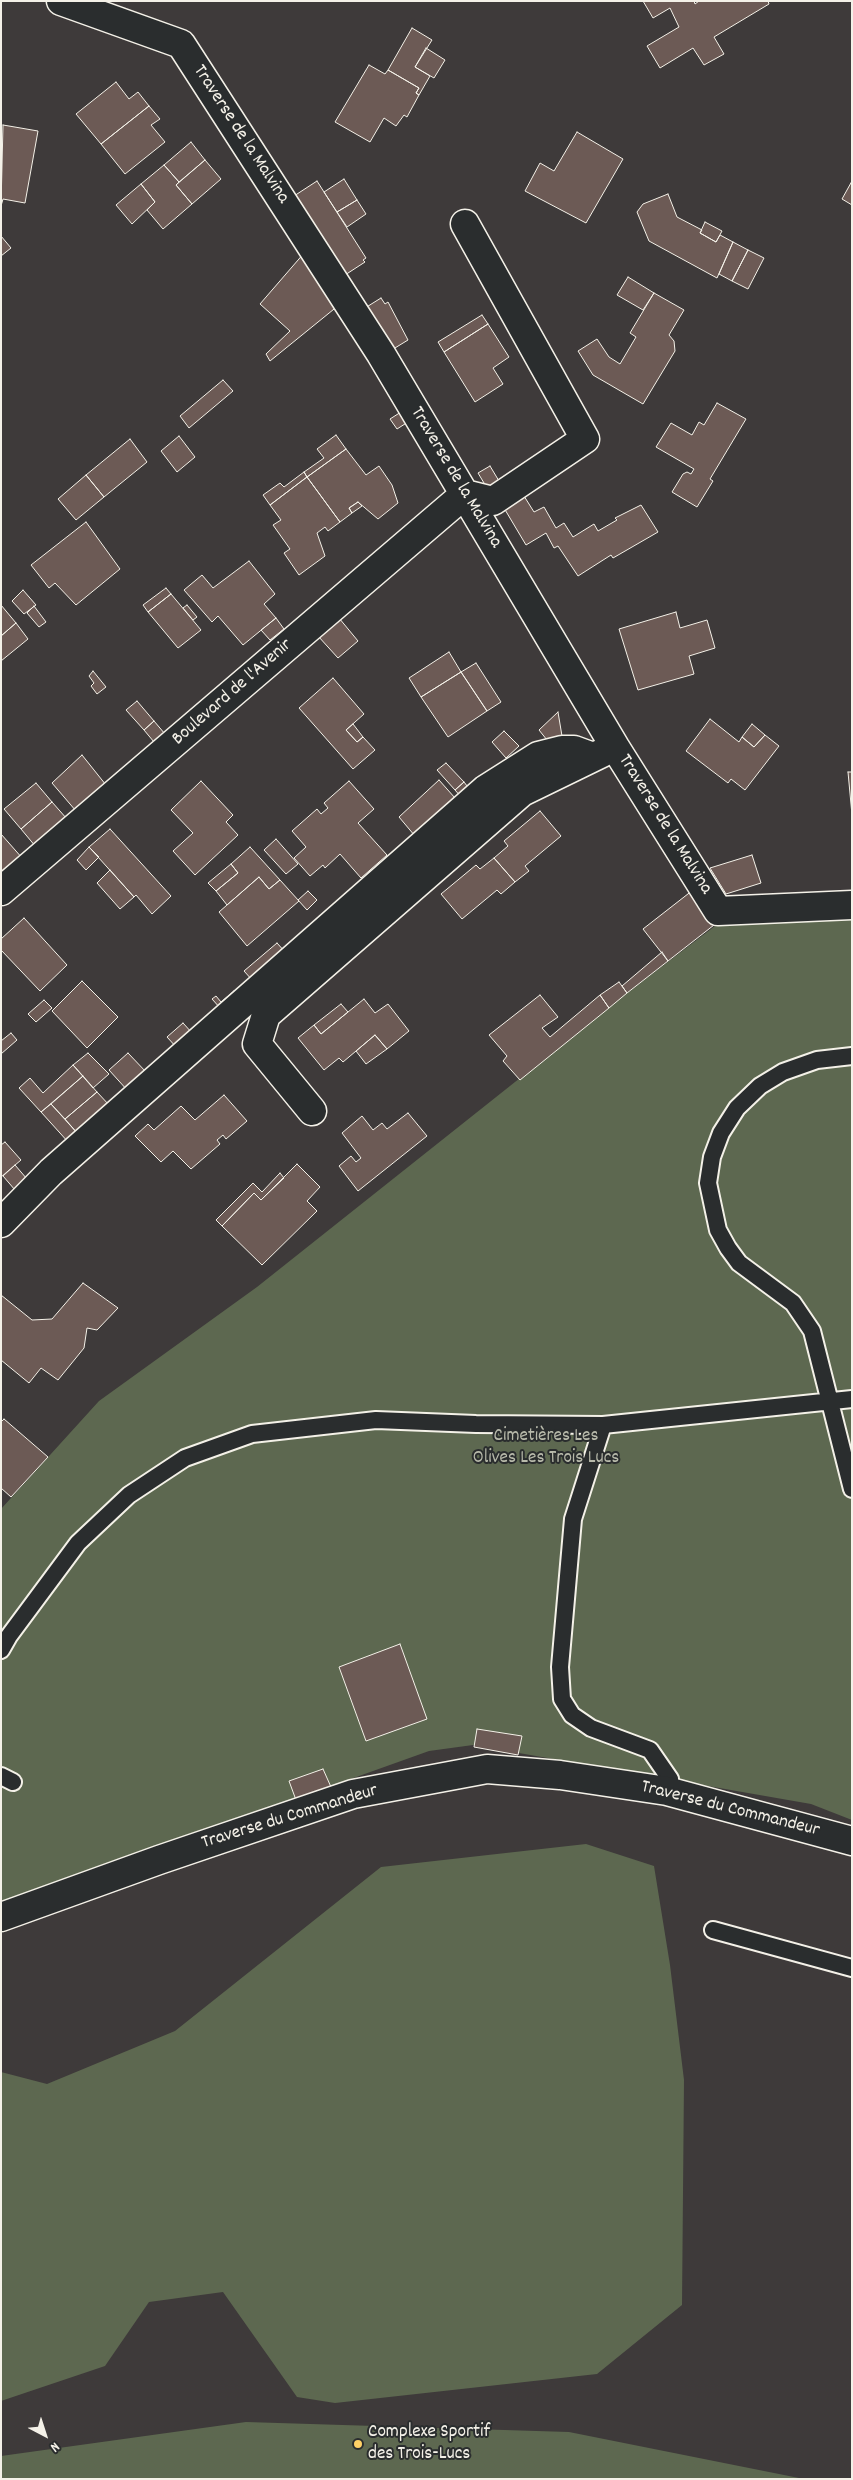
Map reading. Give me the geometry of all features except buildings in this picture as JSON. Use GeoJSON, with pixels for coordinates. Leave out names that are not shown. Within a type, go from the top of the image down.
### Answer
{"type":"FeatureCollection","features":[{"type":"Feature","properties":{"kind":"street","name":"Traverse de la Malvina"},"geometry":{"type":"LineString","coordinates":[[61,1],[181,44],[381,354],[465,494],[604,752],[718,911],[852,905]]}},
{"type":"Feature","properties":{"kind":"street"},"geometry":{"type":"LineString","coordinates":[[465,224],[585,439],[493,502],[465,494]]}},
{"type":"Feature","properties":{"kind":"street","name":"Boulevard de l'Avenir"},"geometry":{"type":"LineString","coordinates":[[1,891],[465,494]]}},
{"type":"Feature","properties":{"kind":"street"},"geometry":{"type":"LineString","coordinates":[[1,1223],[59,1165],[486,789],[538,756],[562,750],[604,752]]}},
{"type":"Feature","properties":{"kind":"street"},"geometry":{"type":"LineString","coordinates":[[312,1110],[256,1044],[266,1015],[522,792],[604,752]]}},
{"type":"Feature","properties":{"kind":"street","name":"Traverse du Commandeur"},"geometry":{"type":"LineString","coordinates":[[1,1917],[159,1860],[362,1793],[487,1769],[560,1775],[667,1791],[852,1841]]}},
{"type":"Feature","properties":{"kind":"lane"},"geometry":{"type":"LineString","coordinates":[[852,1056],[817,1060],[783,1072],[760,1086],[737,1108],[721,1133],[712,1157],[708,1183],[718,1230],[728,1248],[739,1263],[793,1303],[805,1319],[819,1354],[852,1489]]}},
{"type":"Feature","properties":{"kind":"lane"},"geometry":{"type":"LineString","coordinates":[[1,1650],[9,1636],[78,1543],[129,1495],[185,1458],[252,1434],[376,1420],[476,1424],[603,1425],[852,1399]]}},
{"type":"Feature","properties":{"kind":"lane"},"geometry":{"type":"LineString","coordinates":[[603,1425],[573,1519],[560,1667],[562,1699],[572,1715],[591,1728],[650,1750],[670,1779],[667,1791]]}},
{"type":"Feature","properties":{"kind":"lane"},"geometry":{"type":"LineString","coordinates":[[713,1930],[852,1968]]}},
{"type":"Feature","properties":{"kind":"green space","name":"Cimetières Les Olives Les Trois Lucs"},"geometry":{"type":"Polygon","coordinates":[[[852,915],[852,1820],[811,1804],[473,1745],[429,1751],[1,1904],[1,1509],[99,1401],[257,1287],[627,993],[715,926],[852,915]]]}},
{"type":"Feature","properties":{"kind":"green space"},"geometry":{"type":"Polygon","coordinates":[[[586,1844],[654,1866],[670,1965],[684,2080],[682,2305],[597,2374],[335,2403],[297,2397],[223,2292],[149,2302],[105,2366],[1,2401],[1,2072],[47,2084],[175,2031],[381,1867],[586,1844]]]}},
{"type":"Feature","properties":{"kind":"green space","name":"Complexe Sportif des Trois-Lucs"},"geometry":{"type":"Polygon","coordinates":[[[246,2422],[569,2432],[804,2479],[1,2479],[1,2456],[246,2422]]]}},
{"type":"Feature","properties":{"kind":"place","name":"Complexe Sportif des Trois-Lucs"},"geometry":{"type":"Point","coordinates":[358,2444]}}]}
